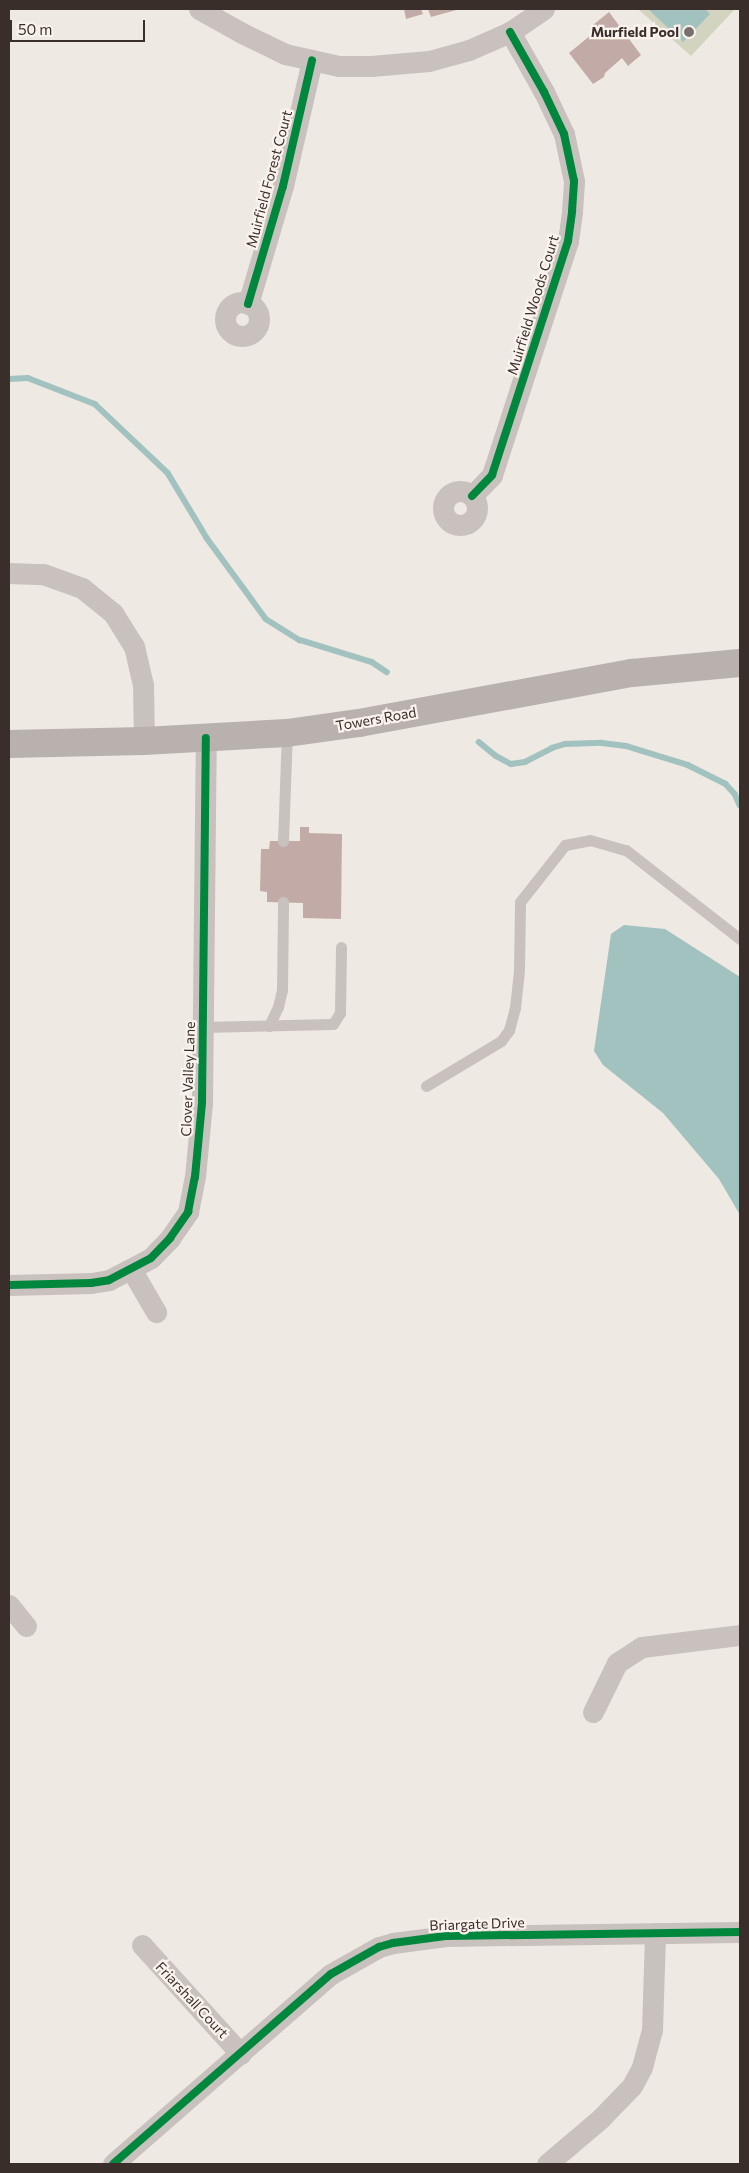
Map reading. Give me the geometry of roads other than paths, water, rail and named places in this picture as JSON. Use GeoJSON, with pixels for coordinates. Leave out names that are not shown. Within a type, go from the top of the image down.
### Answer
{"type":"FeatureCollection","features":[{"type":"Feature","properties":{"kind":"main road","name":"Towers Road"},"geometry":{"type":"LineString","coordinates":[[9,744],[144,741],[287,733],[367,721],[632,673],[740,663]]}},
{"type":"Feature","properties":{"kind":"street"},"geometry":{"type":"LineString","coordinates":[[199,9],[285,54],[339,66],[397,66],[429,61],[469,50],[510,32],[544,9]]}},
{"type":"Feature","properties":{"kind":"street","name":"Muirfield Woods Court"},"geometry":{"type":"LineString","coordinates":[[472,496],[492,475],[568,241],[572,211],[574,181],[564,134],[544,92],[510,32]]}},
{"type":"Feature","properties":{"kind":"street","name":"Muirfield Forest Court"},"geometry":{"type":"LineString","coordinates":[[248,304],[283,186],[312,60]]}},
{"type":"Feature","properties":{"kind":"street"},"geometry":{"type":"LineString","coordinates":[[9,573],[43,574],[82,588],[113,613],[134,646],[143,684],[144,741]]}},
{"type":"Feature","properties":{"kind":"street","name":"Clover Valley Lane"},"geometry":{"type":"LineString","coordinates":[[9,1285],[91,1283],[109,1280],[151,1258],[164,1245],[188,1212],[195,1177],[202,1103],[206,738]]}},
{"type":"Feature","properties":{"kind":"street"},"geometry":{"type":"LineString","coordinates":[[131,1269],[156,1312]]}},
{"type":"Feature","properties":{"kind":"street"},"geometry":{"type":"LineString","coordinates":[[9,1605],[26,1626]]}},
{"type":"Feature","properties":{"kind":"street"},"geometry":{"type":"LineString","coordinates":[[593,1712],[617,1663],[642,1647],[740,1635]]}},
{"type":"Feature","properties":{"kind":"street","name":"Briargate Drive"},"geometry":{"type":"LineString","coordinates":[[114,2164],[331,1974],[354,1960],[393,1943],[446,1936],[740,1932]]}},
{"type":"Feature","properties":{"kind":"street"},"geometry":{"type":"LineString","coordinates":[[547,2164],[600,2119],[632,2086],[642,2067],[652,2030],[655,1933]]}},
{"type":"Feature","properties":{"kind":"street","name":"Friarshall Court"},"geometry":{"type":"LineString","coordinates":[[142,1946],[241,2054]]}},
{"type":"Feature","properties":{"kind":"lane"},"geometry":{"type":"LineString","coordinates":[[284,841],[287,733]]}},
{"type":"Feature","properties":{"kind":"lane"},"geometry":{"type":"LineString","coordinates":[[426,1086],[501,1040],[509,1030],[516,1008],[519,969],[520,902],[565,845],[590,840],[626,850],[740,939]]}},
{"type":"Feature","properties":{"kind":"lane"},"geometry":{"type":"LineString","coordinates":[[268,1026],[278,1006],[282,990],[283,902]]}},
{"type":"Feature","properties":{"kind":"lane"},"geometry":{"type":"LineString","coordinates":[[202,1027],[333,1024],[340,1012],[342,947]]}},
{"type":"Feature","properties":{"kind":"water"},"geometry":{"type":"Polygon","coordinates":[[[648,9],[705,9],[710,14],[683,42],[648,9]]]}},
{"type":"Feature","properties":{"kind":"water"},"geometry":{"type":"Polygon","coordinates":[[[624,925],[665,929],[740,977],[740,1215],[719,1179],[663,1113],[603,1065],[594,1051],[611,934],[624,925]]]}},
{"type":"Feature","properties":{"kind":"waterway"},"geometry":{"type":"LineString","coordinates":[[9,379],[28,378],[95,404],[168,473],[207,538],[266,619],[300,640],[372,662],[387,672]]}},
{"type":"Feature","properties":{"kind":"waterway"},"geometry":{"type":"LineString","coordinates":[[479,742],[496,756],[511,764],[525,762],[552,748],[565,744],[602,743],[626,746],[688,765],[726,784],[735,794],[740,805]]}},
{"type":"Feature","properties":{"kind":"place","name":"Murfield Pool"},"geometry":{"type":"Point","coordinates":[689,32]}}]}
